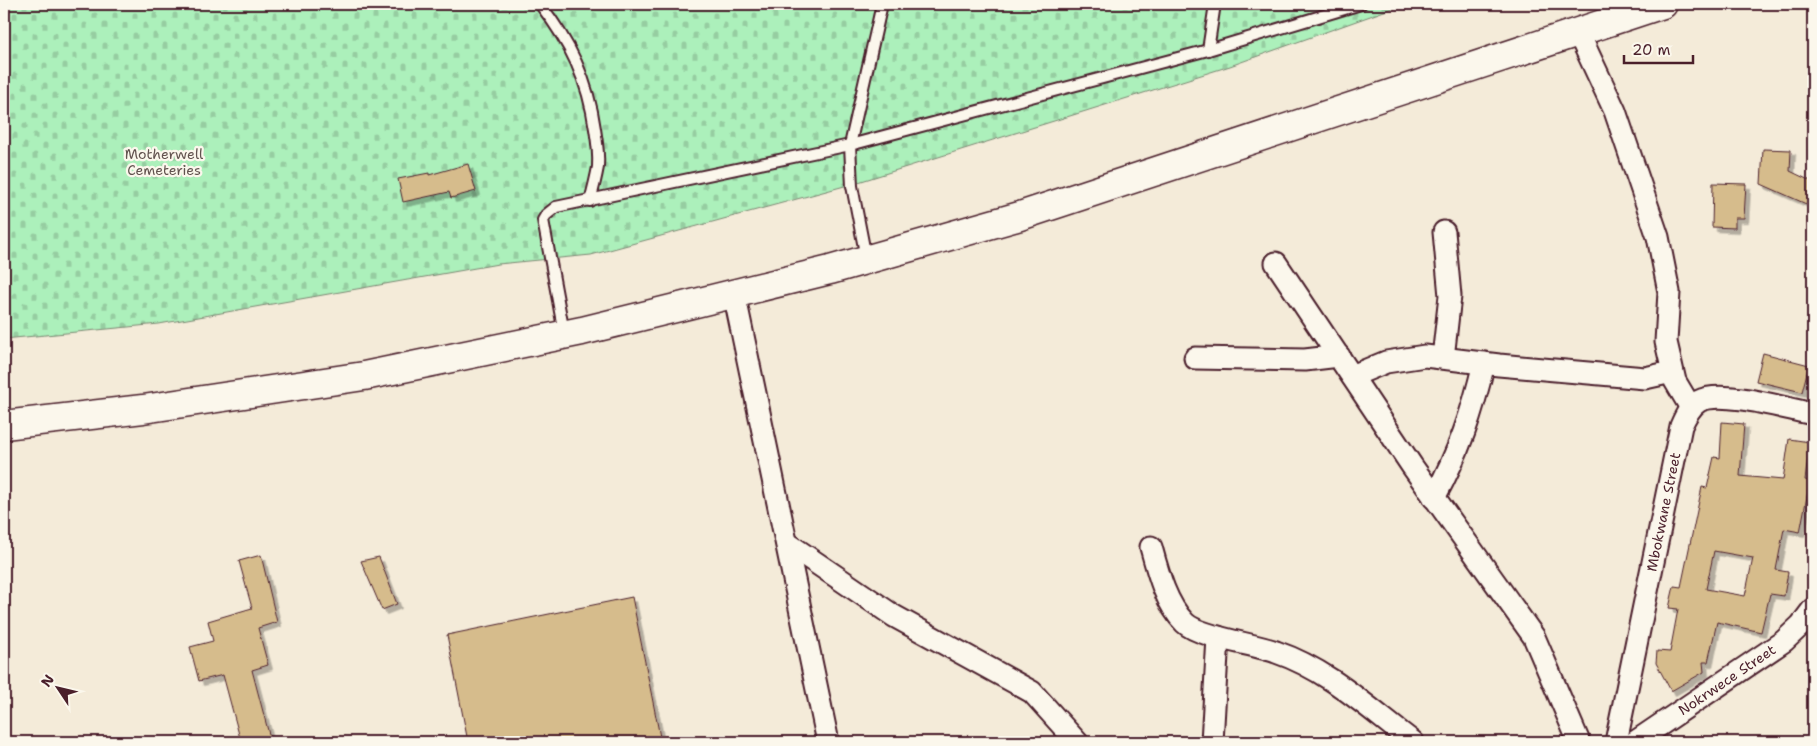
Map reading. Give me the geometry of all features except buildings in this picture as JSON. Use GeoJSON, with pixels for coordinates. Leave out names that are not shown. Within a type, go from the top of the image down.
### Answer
{"type":"FeatureCollection","features":[{"type":"Feature","properties":{"kind":"main road"},"geometry":{"type":"LineString","coordinates":[[4,425],[143,409],[364,376],[564,334],[866,260],[1020,216],[1663,4]]}},
{"type":"Feature","properties":{"kind":"street"},"geometry":{"type":"LineString","coordinates":[[1578,32],[1615,111],[1658,237],[1669,292],[1666,342],[1675,381],[1691,408],[1697,402],[1718,396],[1813,414]]}},
{"type":"Feature","properties":{"kind":"street"},"geometry":{"type":"LineString","coordinates":[[1443,358],[1450,296],[1444,232]]}},
{"type":"Feature","properties":{"kind":"street"},"geometry":{"type":"LineString","coordinates":[[1276,263],[1434,498],[1534,637],[1579,742]]}},
{"type":"Feature","properties":{"kind":"street"},"geometry":{"type":"LineString","coordinates":[[734,293],[828,742]]}},
{"type":"Feature","properties":{"kind":"street"},"geometry":{"type":"LineString","coordinates":[[1195,358],[1305,360],[1338,356]]}},
{"type":"Feature","properties":{"kind":"street"},"geometry":{"type":"LineString","coordinates":[[1352,376],[1386,362],[1425,356],[1646,378],[1672,372]]}},
{"type":"Feature","properties":{"kind":"street"},"geometry":{"type":"LineString","coordinates":[[1434,498],[1455,460],[1473,410],[1484,363]]}},
{"type":"Feature","properties":{"kind":"street","name":"Mbokwane Street"},"geometry":{"type":"LineString","coordinates":[[1616,742],[1680,426],[1691,408]]}},
{"type":"Feature","properties":{"kind":"street"},"geometry":{"type":"LineString","coordinates":[[787,543],[894,616],[1032,692],[1077,742]]}},
{"type":"Feature","properties":{"kind":"street"},"geometry":{"type":"LineString","coordinates":[[1151,547],[1173,610],[1187,625],[1218,637],[1276,652],[1331,678],[1412,742]]}},
{"type":"Feature","properties":{"kind":"street","name":"Nokrwece Street"},"geometry":{"type":"LineString","coordinates":[[1635,742],[1784,641],[1809,617]]}},
{"type":"Feature","properties":{"kind":"street"},"geometry":{"type":"LineString","coordinates":[[1212,742],[1218,637]]}},
{"type":"Feature","properties":{"kind":"lane"},"geometry":{"type":"LineString","coordinates":[[540,4],[561,31],[578,63],[588,92],[598,144],[598,166],[590,201]]}},
{"type":"Feature","properties":{"kind":"lane"},"geometry":{"type":"LineString","coordinates":[[866,260],[852,186],[850,146],[882,4]]}},
{"type":"Feature","properties":{"kind":"lane"},"geometry":{"type":"LineString","coordinates":[[1208,50],[1215,4]]}},
{"type":"Feature","properties":{"kind":"lane"},"geometry":{"type":"LineString","coordinates":[[564,334],[544,220],[546,215],[556,207],[850,146],[1208,50],[1361,4]]}},
{"type":"Feature","properties":{"kind":"green space","name":"Motherwell Cemeteries"},"geometry":{"type":"Polygon","coordinates":[[[4,4],[1404,4],[1230,66],[852,184],[591,255],[498,264],[159,324],[4,339],[4,4]]]}}]}
